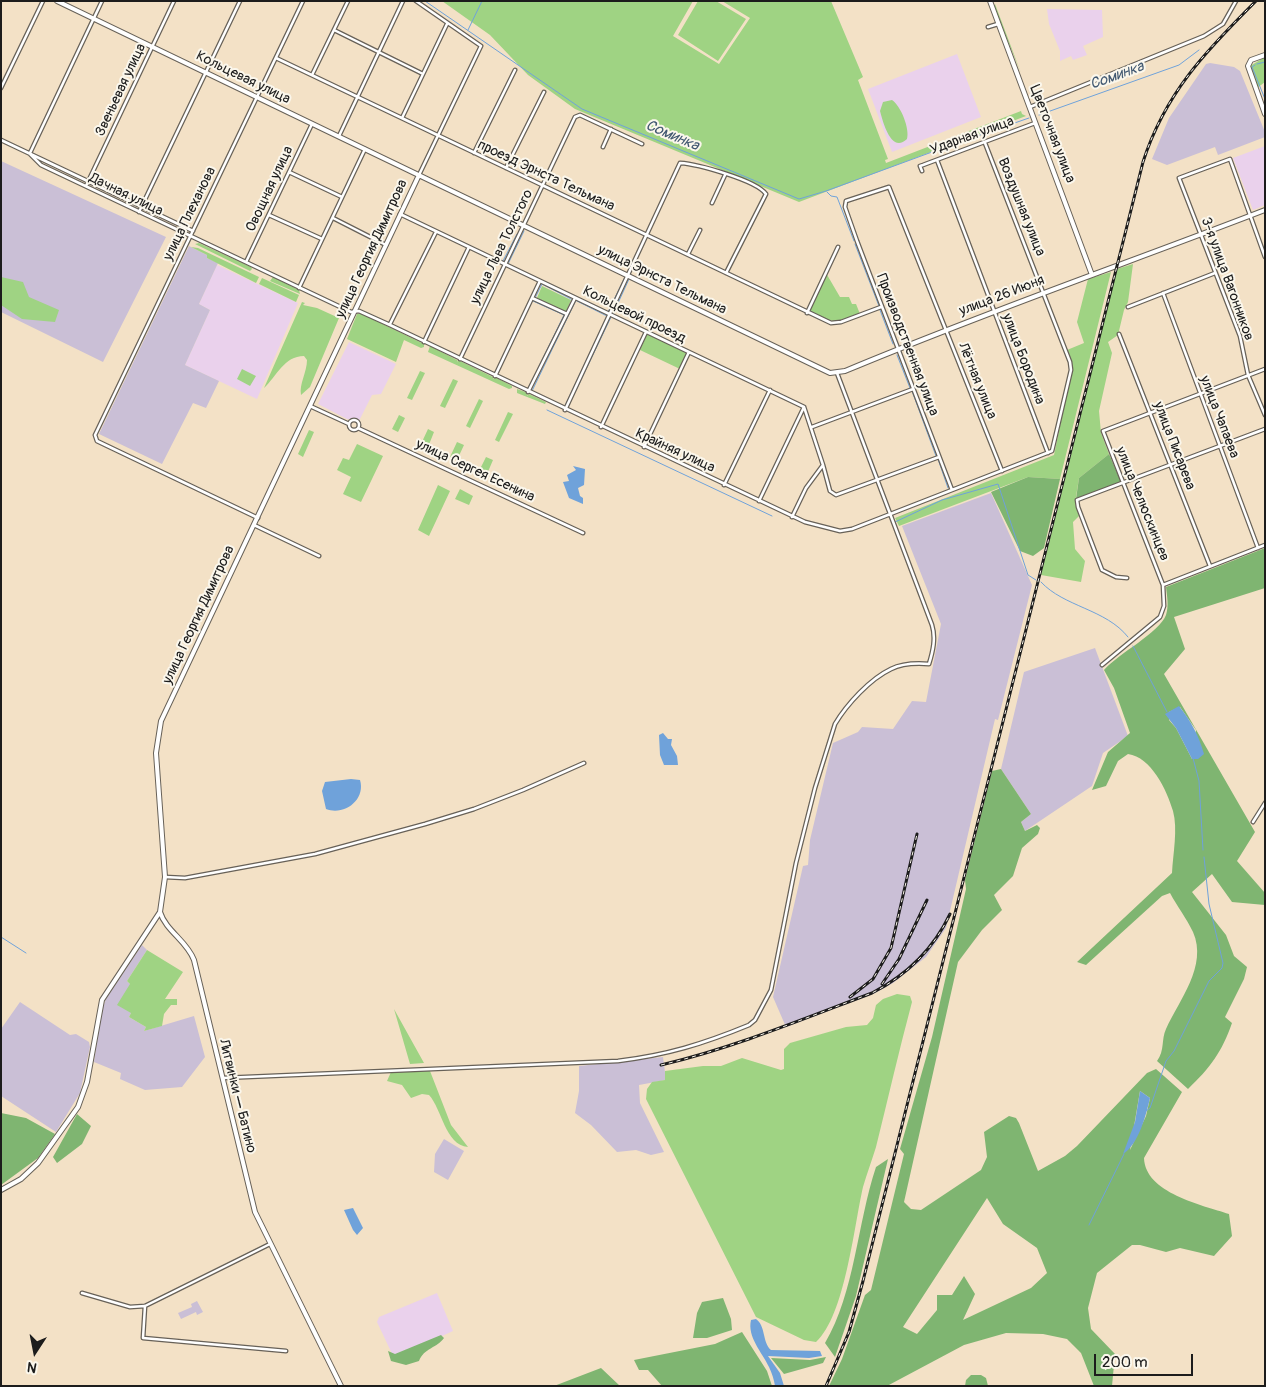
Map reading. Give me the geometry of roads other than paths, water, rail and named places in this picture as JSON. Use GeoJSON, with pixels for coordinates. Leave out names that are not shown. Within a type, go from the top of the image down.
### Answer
{"type":"FeatureCollection","features":[{"type":"Feature","properties":{"kind":"street"},"geometry":{"type":"LineString","coordinates":[[1,88],[43,1]]}},
{"type":"Feature","properties":{"kind":"street","name":"Кольцевая улица"},"geometry":{"type":"LineString","coordinates":[[56,1],[419,175]]}},
{"type":"Feature","properties":{"kind":"street"},"geometry":{"type":"LineString","coordinates":[[30,154],[102,1]]}},
{"type":"Feature","properties":{"kind":"street","name":"Звеньевая улица"},"geometry":{"type":"LineString","coordinates":[[86,186],[174,1]]}},
{"type":"Feature","properties":{"kind":"street"},"geometry":{"type":"LineString","coordinates":[[139,212],[240,1]]}},
{"type":"Feature","properties":{"kind":"street","name":"улица Плеханова"},"geometry":{"type":"LineString","coordinates":[[258,518],[97,440],[95,435],[303,1]]}},
{"type":"Feature","properties":{"kind":"street"},"geometry":{"type":"LineString","coordinates":[[312,76],[348,1]]}},
{"type":"Feature","properties":{"kind":"street"},"geometry":{"type":"LineString","coordinates":[[339,136],[402,1]]}},
{"type":"Feature","properties":{"kind":"street"},"geometry":{"type":"LineString","coordinates":[[402,118],[447,24],[416,1]]}},
{"type":"Feature","properties":{"kind":"street","name":"Цветочная улица"},"geometry":{"type":"LineString","coordinates":[[990,1],[1092,274]]}},
{"type":"Feature","properties":{"kind":"street"},"geometry":{"type":"LineString","coordinates":[[1030,107],[1204,36],[1223,24],[1236,1]]}},
{"type":"Feature","properties":{"kind":"street","name":"улица Георгия Димитрова"},"geometry":{"type":"LineString","coordinates":[[1,1190],[21,1179],[35,1166],[76,1110],[87,1082],[102,1000],[160,912],[166,877],[156,753],[159,729],[177,686],[481,46],[447,24]]}},
{"type":"Feature","properties":{"kind":"street"},"geometry":{"type":"LineString","coordinates":[[988,27],[998,24]]}},
{"type":"Feature","properties":{"kind":"street"},"geometry":{"type":"LineString","coordinates":[[334,30],[423,74]]}},
{"type":"Feature","properties":{"kind":"street"},"geometry":{"type":"LineString","coordinates":[[1265,55],[1249,63],[1248,69],[1265,114]]}},
{"type":"Feature","properties":{"kind":"street","name":"проезд Эрнста Тельмана"},"geometry":{"type":"LineString","coordinates":[[276,58],[807,312],[836,324],[882,307]]}},
{"type":"Feature","properties":{"kind":"street"},"geometry":{"type":"LineString","coordinates":[[474,153],[515,70]]}},
{"type":"Feature","properties":{"kind":"street"},"geometry":{"type":"LineString","coordinates":[[506,168],[544,92]]}},
{"type":"Feature","properties":{"kind":"street","name":"улица Льва Толстого"},"geometry":{"type":"LineString","coordinates":[[460,359],[575,117],[580,115],[611,130]]}},
{"type":"Feature","properties":{"kind":"street","name":"Ударная улица"},"geometry":{"type":"LineString","coordinates":[[922,171],[920,166],[985,143],[1036,122]]}},
{"type":"Feature","properties":{"kind":"street","name":"Овощная улица"},"geometry":{"type":"LineString","coordinates":[[246,262],[312,124]]}},
{"type":"Feature","properties":{"kind":"street"},"geometry":{"type":"LineString","coordinates":[[603,147],[611,130],[642,144]]}},
{"type":"Feature","properties":{"kind":"street","name":"Дачная улица"},"geometry":{"type":"LineString","coordinates":[[1,140],[192,231]]}},
{"type":"Feature","properties":{"kind":"street","name":"Воздушная улица"},"geometry":{"type":"LineString","coordinates":[[985,143],[1071,370],[1052,451]]}},
{"type":"Feature","properties":{"kind":"street"},"geometry":{"type":"LineString","coordinates":[[299,288],[365,149]]}},
{"type":"Feature","properties":{"kind":"street","name":"Дачная улица"},"geometry":{"type":"LineString","coordinates":[[30,154],[41,165],[299,288]]}},
{"type":"Feature","properties":{"kind":"street","name":"3-я улица Вагонников"},"geometry":{"type":"LineString","coordinates":[[1249,216],[1230,159],[1179,178],[1240,336],[1248,375],[1265,415]]}},
{"type":"Feature","properties":{"kind":"street","name":"улица Бородина"},"geometry":{"type":"LineString","coordinates":[[936,160],[1048,453]]}},
{"type":"Feature","properties":{"kind":"street"},"geometry":{"type":"LineString","coordinates":[[565,410],[680,163],[725,175],[761,188],[766,194],[726,273]]}},
{"type":"Feature","properties":{"kind":"street"},"geometry":{"type":"LineString","coordinates":[[289,172],[343,197]]}},
{"type":"Feature","properties":{"kind":"street","name":"улица Эрнста Тельмана"},"geometry":{"type":"LineString","coordinates":[[419,175],[822,370],[837,373]]}},
{"type":"Feature","properties":{"kind":"street"},"geometry":{"type":"LineString","coordinates":[[712,203],[725,175]]}},
{"type":"Feature","properties":{"kind":"street","name":"Лётная улица"},"geometry":{"type":"LineString","coordinates":[[845,207],[846,201],[888,187],[897,203],[1002,471]]}},
{"type":"Feature","properties":{"kind":"street","name":"Производственная улица"},"geometry":{"type":"LineString","coordinates":[[845,207],[952,491]]}},
{"type":"Feature","properties":{"kind":"street","name":"улица 26 Июня"},"geometry":{"type":"LineString","coordinates":[[898,349],[1043,292],[1092,274],[1116,268],[1265,210]]}},
{"type":"Feature","properties":{"kind":"street","name":"Кольцевой проезд"},"geometry":{"type":"LineString","coordinates":[[400,214],[804,407]]}},
{"type":"Feature","properties":{"kind":"street"},"geometry":{"type":"LineString","coordinates":[[269,215],[322,240]]}},
{"type":"Feature","properties":{"kind":"street"},"geometry":{"type":"LineString","coordinates":[[1249,216],[1265,257]]}},
{"type":"Feature","properties":{"kind":"street"},"geometry":{"type":"LineString","coordinates":[[333,218],[386,245]]}},
{"type":"Feature","properties":{"kind":"street"},"geometry":{"type":"LineString","coordinates":[[688,254],[700,230]]}},
{"type":"Feature","properties":{"kind":"street"},"geometry":{"type":"LineString","coordinates":[[390,325],[436,232]]}},
{"type":"Feature","properties":{"kind":"street"},"geometry":{"type":"LineString","coordinates":[[424,342],[469,248]]}},
{"type":"Feature","properties":{"kind":"street"},"geometry":{"type":"LineString","coordinates":[[807,312],[838,248]]}},
{"type":"Feature","properties":{"kind":"street"},"geometry":{"type":"LineString","coordinates":[[1128,307],[1215,273]]}},
{"type":"Feature","properties":{"kind":"street"},"geometry":{"type":"LineString","coordinates":[[495,376],[540,281]]}},
{"type":"Feature","properties":{"kind":"street","name":"Крайняя улица"},"geometry":{"type":"LineString","coordinates":[[299,288],[351,312],[355,311],[390,325],[565,410],[805,522],[845,530],[952,491],[1052,451]]}},
{"type":"Feature","properties":{"kind":"street","name":"улица Чапаева"},"geometry":{"type":"LineString","coordinates":[[1163,293],[1258,548]]}},
{"type":"Feature","properties":{"kind":"street"},"geometry":{"type":"LineString","coordinates":[[532,298],[567,314]]}},
{"type":"Feature","properties":{"kind":"street"},"geometry":{"type":"LineString","coordinates":[[528,392],[575,298]]}},
{"type":"Feature","properties":{"kind":"street"},"geometry":{"type":"LineString","coordinates":[[601,427],[646,332]]}},
{"type":"Feature","properties":{"kind":"street","name":"улица Писарева"},"geometry":{"type":"LineString","coordinates":[[1119,334],[1210,566]]}},
{"type":"Feature","properties":{"kind":"street"},"geometry":{"type":"LineString","coordinates":[[222,1078],[618,1061],[653,1057],[688,1049],[749,1025],[755,1020],[772,990],[796,864],[815,788],[835,724],[840,715],[872,683],[890,669],[904,664],[929,664],[934,634],[837,373],[898,349]]}},
{"type":"Feature","properties":{"kind":"street"},"geometry":{"type":"LineString","coordinates":[[644,447],[689,352]]}},
{"type":"Feature","properties":{"kind":"street"},"geometry":{"type":"LineString","coordinates":[[1151,412],[1265,368]]}},
{"type":"Feature","properties":{"kind":"street"},"geometry":{"type":"LineString","coordinates":[[812,427],[913,389]]}},
{"type":"Feature","properties":{"kind":"street"},"geometry":{"type":"LineString","coordinates":[[724,485],[770,390]]}},
{"type":"Feature","properties":{"kind":"street","name":"улица Сергея Есенина"},"geometry":{"type":"LineString","coordinates":[[310,406],[349,424],[352,430],[358,428],[584,533]]}},
{"type":"Feature","properties":{"kind":"street"},"geometry":{"type":"LineString","coordinates":[[804,407],[812,427],[830,490],[833,494],[839,495],[939,457]]}},
{"type":"Feature","properties":{"kind":"street"},"geometry":{"type":"LineString","coordinates":[[758,501],[804,407]]}},
{"type":"Feature","properties":{"kind":"street","name":"улица Челюскинцев"},"geometry":{"type":"LineString","coordinates":[[1151,412],[1103,431],[1164,585]]}},
{"type":"Feature","properties":{"kind":"street","name":"улица Сергея Есенина"},"geometry":{"type":"LineString","coordinates":[[349,424],[356,420],[358,428]]}},
{"type":"Feature","properties":{"kind":"street"},"geometry":{"type":"LineString","coordinates":[[1127,578],[1116,577],[1102,570],[1078,508],[1077,500],[1265,429]]}},
{"type":"Feature","properties":{"kind":"street"},"geometry":{"type":"LineString","coordinates":[[792,516],[806,488],[823,465]]}},
{"type":"Feature","properties":{"kind":"street"},"geometry":{"type":"LineString","coordinates":[[254,525],[319,556]]}},
{"type":"Feature","properties":{"kind":"street"},"geometry":{"type":"LineString","coordinates":[[1102,665],[1122,646],[1157,621],[1164,606],[1164,585],[1265,545]]}},
{"type":"Feature","properties":{"kind":"street"},"geometry":{"type":"LineString","coordinates":[[166,877],[191,877],[315,854],[474,809],[584,763]]}},
{"type":"Feature","properties":{"kind":"street"},"geometry":{"type":"LineString","coordinates":[[1253,822],[1265,803]]}},
{"type":"Feature","properties":{"kind":"street","name":"Литвинки — Батино"},"geometry":{"type":"LineString","coordinates":[[160,912],[164,921],[186,945],[192,956],[252,1204],[341,1386]]}},
{"type":"Feature","properties":{"kind":"street"},"geometry":{"type":"LineString","coordinates":[[82,1293],[130,1307],[145,1306],[270,1244]]}},
{"type":"Feature","properties":{"kind":"street"},"geometry":{"type":"LineString","coordinates":[[145,1306],[143,1338],[286,1352]]}},
{"type":"Feature","properties":{"kind":"water"},"geometry":{"type":"Polygon","coordinates":[[[573,466],[585,469],[584,485],[578,488],[580,496],[583,498],[583,504],[569,498],[563,482],[569,481],[567,475],[576,470],[573,466]]]}},
{"type":"Feature","properties":{"kind":"water"},"geometry":{"type":"Polygon","coordinates":[[[1179,706],[1194,729],[1202,747],[1204,754],[1198,759],[1192,759],[1176,728],[1165,714],[1179,706]]]}},
{"type":"Feature","properties":{"kind":"water"},"geometry":{"type":"Polygon","coordinates":[[[663,733],[668,739],[672,739],[671,745],[677,756],[678,765],[664,765],[660,755],[659,735],[663,733]]]}},
{"type":"Feature","properties":{"kind":"water"},"geometry":{"type":"Polygon","coordinates":[[[351,779],[360,780],[360,794],[357,800],[352,805],[340,810],[326,809],[322,791],[325,782],[351,779]]]}},
{"type":"Feature","properties":{"kind":"water"},"geometry":{"type":"Polygon","coordinates":[[[1140,1091],[1150,1098],[1146,1113],[1138,1136],[1123,1154],[1135,1122],[1140,1091]]]}},
{"type":"Feature","properties":{"kind":"water"},"geometry":{"type":"Polygon","coordinates":[[[353,1208],[363,1228],[357,1235],[344,1210],[353,1208]]]}},
{"type":"Feature","properties":{"kind":"water"},"geometry":{"type":"Polygon","coordinates":[[[756,1319],[771,1350],[820,1351],[822,1356],[809,1358],[768,1356],[780,1373],[784,1386],[775,1386],[770,1369],[751,1332],[751,1320],[756,1319]]]}},
{"type":"Feature","properties":{"kind":"waterway","name":"Соминка"},"geometry":{"type":"LineString","coordinates":[[425,1],[582,109],[799,199],[932,152]]}},
{"type":"Feature","properties":{"kind":"waterway"},"geometry":{"type":"LineString","coordinates":[[468,30],[482,1]]}},
{"type":"Feature","properties":{"kind":"waterway","name":"Соминка"},"geometry":{"type":"LineString","coordinates":[[1039,115],[1179,65],[1199,50]]}},
{"type":"Feature","properties":{"kind":"waterway"},"geometry":{"type":"LineString","coordinates":[[1257,64],[1265,62]]}},
{"type":"Feature","properties":{"kind":"waterway"},"geometry":{"type":"LineString","coordinates":[[1255,65],[1252,67],[1265,99]]}},
{"type":"Feature","properties":{"kind":"waterway","name":"Соминка"},"geometry":{"type":"LineString","coordinates":[[937,150],[1029,118]]}},
{"type":"Feature","properties":{"kind":"waterway"},"geometry":{"type":"LineString","coordinates":[[827,192],[831,196],[837,197],[854,241]]}},
{"type":"Feature","properties":{"kind":"waterway"},"geometry":{"type":"LineString","coordinates":[[508,264],[524,231]]}},
{"type":"Feature","properties":{"kind":"waterway"},"geometry":{"type":"LineString","coordinates":[[503,261],[517,234]]}},
{"type":"Feature","properties":{"kind":"waterway"},"geometry":{"type":"LineString","coordinates":[[855,244],[879,306]]}},
{"type":"Feature","properties":{"kind":"waterway"},"geometry":{"type":"LineString","coordinates":[[608,312],[625,277]]}},
{"type":"Feature","properties":{"kind":"waterway"},"geometry":{"type":"LineString","coordinates":[[613,314],[629,279]]}},
{"type":"Feature","properties":{"kind":"waterway"},"geometry":{"type":"LineString","coordinates":[[535,298],[542,284],[573,300]]}},
{"type":"Feature","properties":{"kind":"waterway"},"geometry":{"type":"LineString","coordinates":[[565,406],[607,316],[575,300]]}},
{"type":"Feature","properties":{"kind":"waterway"},"geometry":{"type":"LineString","coordinates":[[528,389],[564,315],[533,301]]}},
{"type":"Feature","properties":{"kind":"waterway"},"geometry":{"type":"LineString","coordinates":[[532,391],[575,302]]}},
{"type":"Feature","properties":{"kind":"waterway"},"geometry":{"type":"LineString","coordinates":[[880,310],[893,344]]}},
{"type":"Feature","properties":{"kind":"waterway"},"geometry":{"type":"LineString","coordinates":[[568,407],[611,317]]}},
{"type":"Feature","properties":{"kind":"waterway"},"geometry":{"type":"LineString","coordinates":[[897,355],[910,388]]}},
{"type":"Feature","properties":{"kind":"waterway"},"geometry":{"type":"LineString","coordinates":[[912,391],[936,456]]}},
{"type":"Feature","properties":{"kind":"waterway"},"geometry":{"type":"LineString","coordinates":[[547,410],[772,516]]}},
{"type":"Feature","properties":{"kind":"waterway"},"geometry":{"type":"LineString","coordinates":[[938,459],[948,488]]}},
{"type":"Feature","properties":{"kind":"waterway"},"geometry":{"type":"LineString","coordinates":[[895,522],[942,500],[998,484],[1028,575],[1036,580]]}},
{"type":"Feature","properties":{"kind":"waterway"},"geometry":{"type":"LineString","coordinates":[[1041,582],[1061,597],[1108,620],[1128,637]]}},
{"type":"Feature","properties":{"kind":"waterway"},"geometry":{"type":"LineString","coordinates":[[1133,646],[1167,712]]}},
{"type":"Feature","properties":{"kind":"waterway"},"geometry":{"type":"LineString","coordinates":[[1193,758],[1199,781],[1203,850]]}},
{"type":"Feature","properties":{"kind":"waterway"},"geometry":{"type":"LineString","coordinates":[[1146,1111],[1150,1108],[1166,1061],[1174,1051],[1209,981],[1222,968],[1223,963],[1209,904],[1204,857]]}},
{"type":"Feature","properties":{"kind":"waterway"},"geometry":{"type":"LineString","coordinates":[[1,937],[26,953]]}},
{"type":"Feature","properties":{"kind":"waterway"},"geometry":{"type":"LineString","coordinates":[[1089,1225],[1124,1154]]}},
{"type":"Feature","properties":{"kind":"railway"},"geometry":{"type":"LineString","coordinates":[[826,1386],[849,1332],[863,1281],[1143,162],[1152,137],[1163,115],[1189,74],[1220,38],[1256,1]]}},
{"type":"Feature","properties":{"kind":"railway"},"geometry":{"type":"LineString","coordinates":[[850,997],[873,979],[891,948],[917,834]]}},
{"type":"Feature","properties":{"kind":"railway"},"geometry":{"type":"LineString","coordinates":[[882,984],[899,959],[927,900]]}},
{"type":"Feature","properties":{"kind":"railway"},"geometry":{"type":"LineString","coordinates":[[661,1065],[741,1042],[872,993],[897,978],[918,960],[936,939],[950,914]]}}]}
